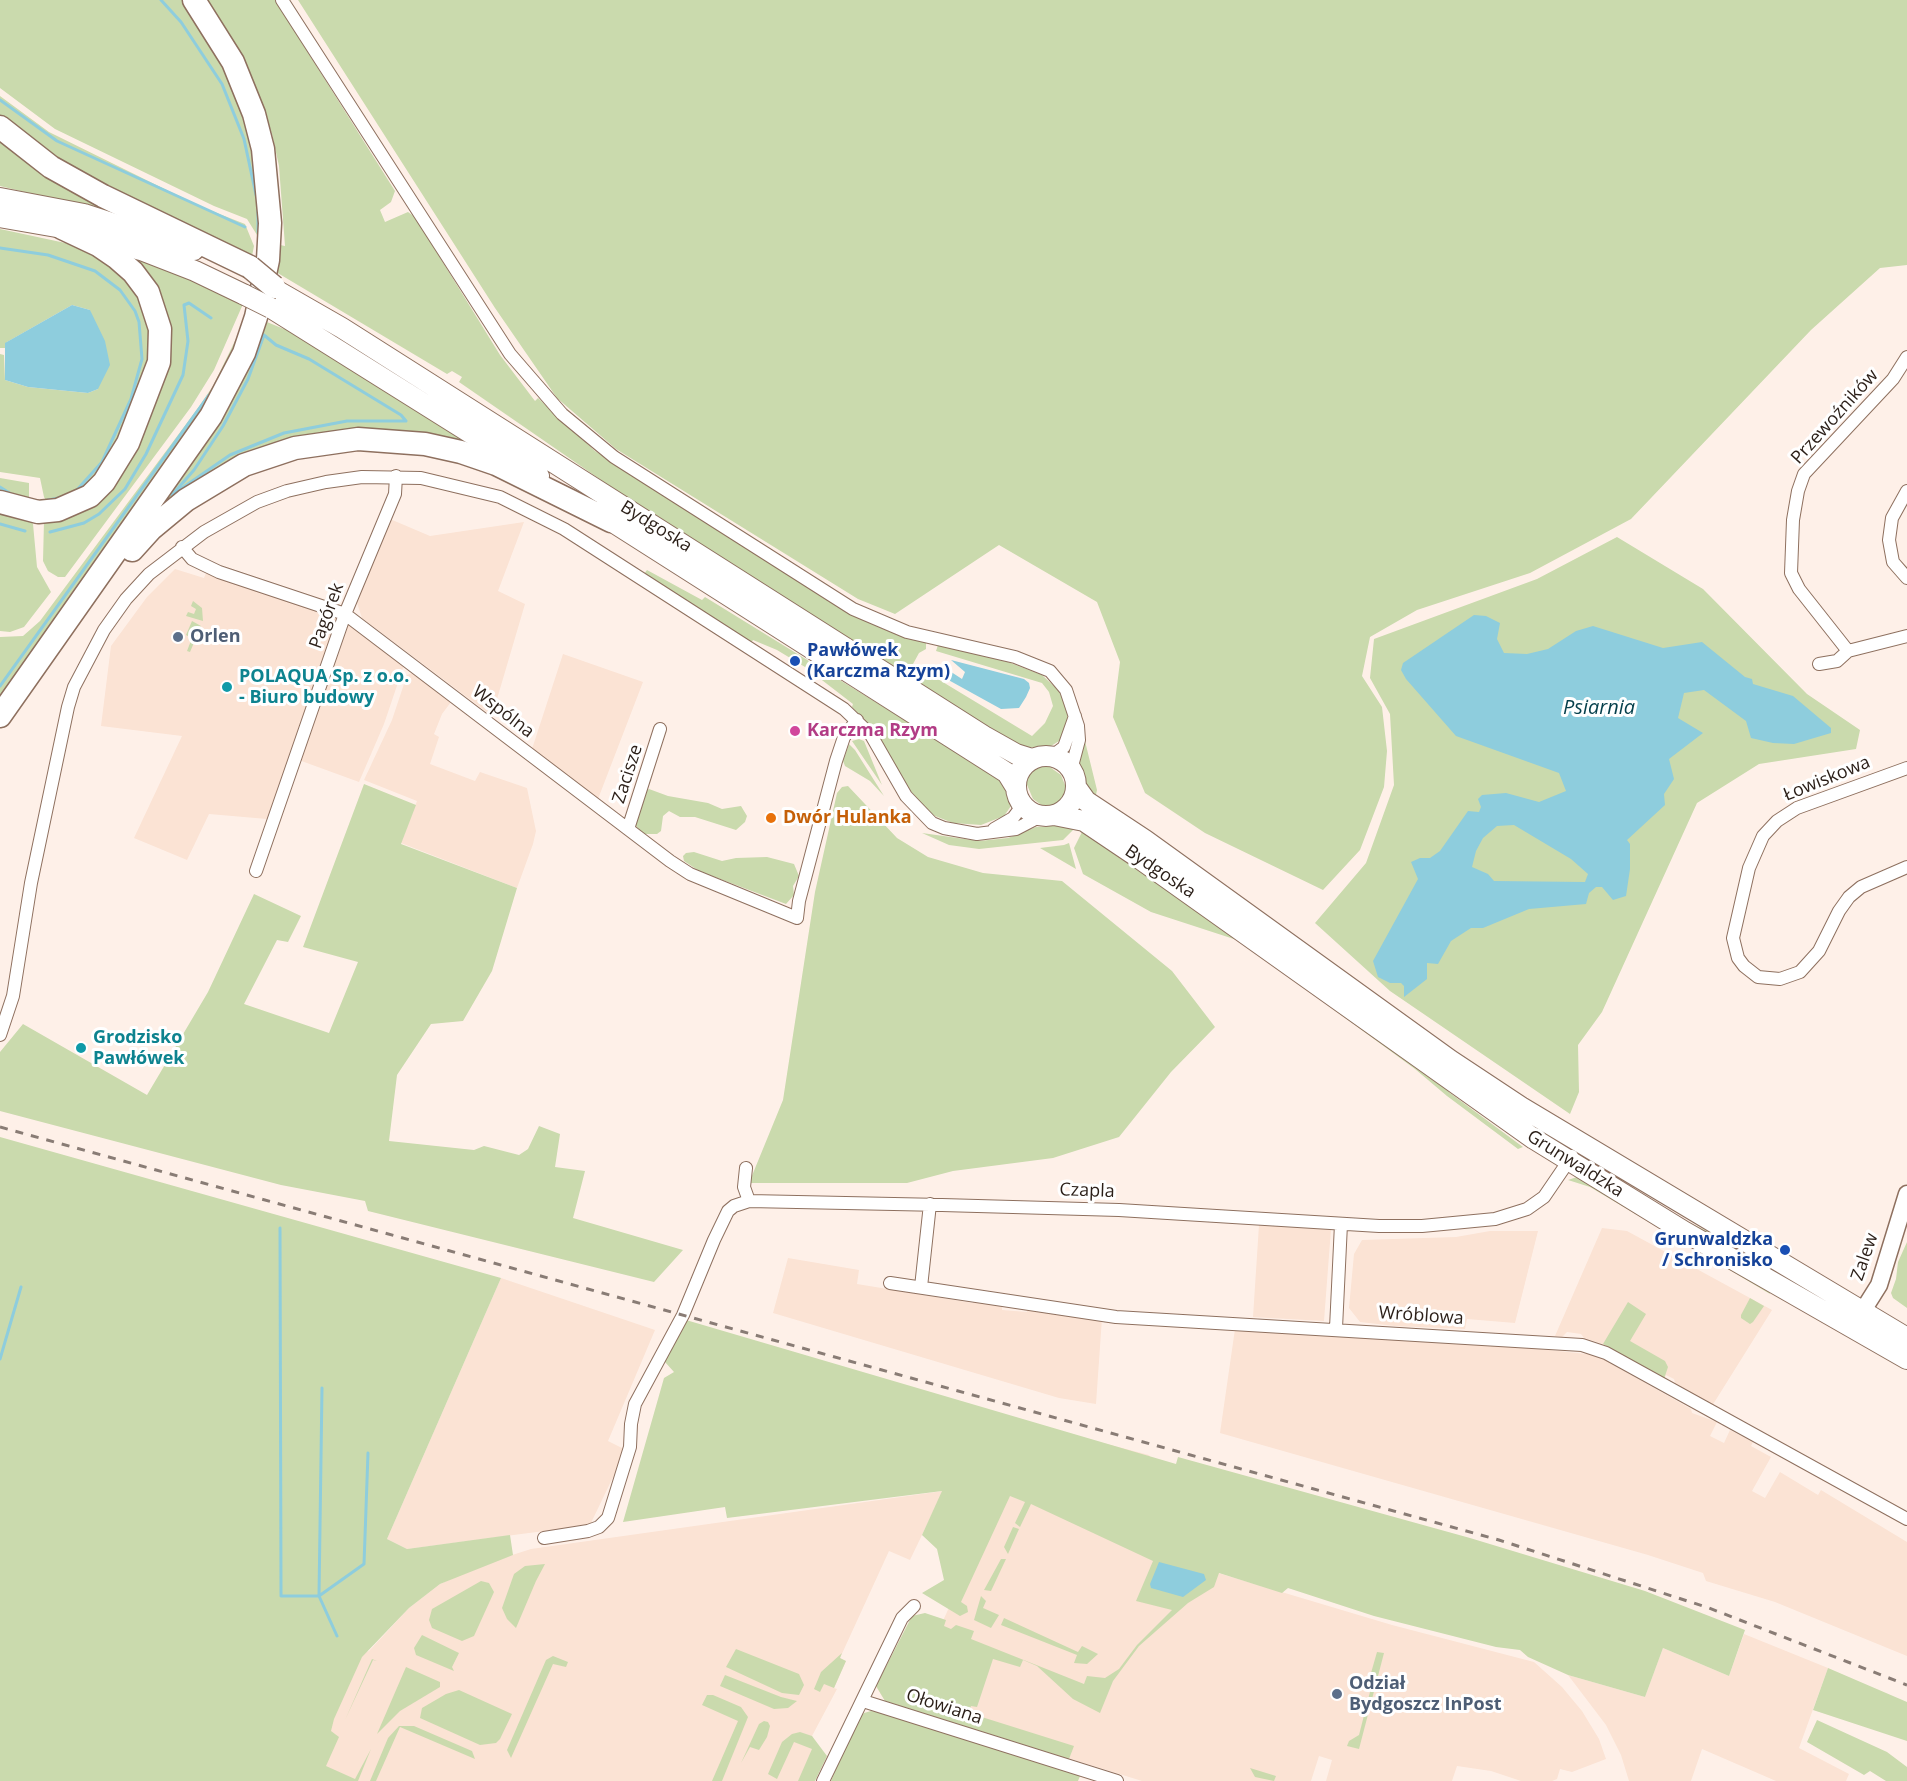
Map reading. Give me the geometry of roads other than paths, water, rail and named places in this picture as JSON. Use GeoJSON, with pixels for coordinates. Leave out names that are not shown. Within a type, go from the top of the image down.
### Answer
{"type":"FeatureCollection","features":[{"type":"Feature","properties":{"kind":"highway"},"geometry":{"type":"LineString","coordinates":[[0,716],[223,396],[244,353],[262,293],[268,260],[270,223],[263,149],[254,114],[233,62],[194,0]]}},
{"type":"Feature","properties":{"kind":"highway"},"geometry":{"type":"LineString","coordinates":[[0,127],[51,166],[275,294]]}},
{"type":"Feature","properties":{"kind":"highway"},"geometry":{"type":"LineString","coordinates":[[0,502],[38,512],[58,510],[90,496],[104,482],[128,443],[159,362],[160,330],[148,292],[133,272],[117,258],[98,245],[62,228]]}},
{"type":"Feature","properties":{"kind":"highway"},"geometry":{"type":"LineString","coordinates":[[76,607],[151,529],[215,480],[272,455],[324,442],[358,439],[393,440],[461,452],[496,464],[611,521]]}},
{"type":"Feature","properties":{"kind":"main road"},"geometry":{"type":"LineString","coordinates":[[0,198],[107,220],[184,246],[248,279]]}},
{"type":"Feature","properties":{"kind":"main road"},"geometry":{"type":"LineString","coordinates":[[0,217],[62,228],[141,250],[195,271],[248,279]]}},
{"type":"Feature","properties":{"kind":"main road","name":"Bydgoska"},"geometry":{"type":"LineString","coordinates":[[275,294],[611,521],[1007,773],[1015,786]]}},
{"type":"Feature","properties":{"kind":"main road","name":"Bydgoska"},"geometry":{"type":"LineString","coordinates":[[275,294],[342,328],[984,736],[1016,754],[1032,759]]}},
{"type":"Feature","properties":{"kind":"main road"},"geometry":{"type":"LineString","coordinates":[[1052,756],[1060,759],[1074,778],[1070,805],[1048,816],[1022,806],[1015,786],[1019,770],[1032,759],[1052,756]]}},
{"type":"Feature","properties":{"kind":"main road","name":"Bydgoska"},"geometry":{"type":"LineString","coordinates":[[1074,778],[1086,801],[1145,840],[1264,937]]}},
{"type":"Feature","properties":{"kind":"main road","name":"Bydgoska"},"geometry":{"type":"LineString","coordinates":[[1048,816],[1084,821],[1190,892],[1264,937]]}},
{"type":"Feature","properties":{"kind":"main road","name":"Grunwaldzka"},"geometry":{"type":"LineString","coordinates":[[1264,937],[1581,1143],[1907,1338]]}},
{"type":"Feature","properties":{"kind":"main road","name":"Grunwaldzka"},"geometry":{"type":"LineString","coordinates":[[1264,937],[1520,1129],[1569,1161],[1851,1329],[1907,1359]]}},
{"type":"Feature","properties":{"kind":"street"},"geometry":{"type":"LineString","coordinates":[[282,0],[510,354],[538,388],[585,435],[614,457],[862,613],[907,632],[1015,657],[1050,671],[1066,690],[1076,715],[1079,740],[1074,778]]}},
{"type":"Feature","properties":{"kind":"street","name":"Przewoźników"},"geometry":{"type":"LineString","coordinates":[[1848,651],[1799,589],[1791,573],[1793,520],[1798,491],[1804,474],[1893,379],[1904,371],[1907,357]]}},
{"type":"Feature","properties":{"kind":"street"},"geometry":{"type":"LineString","coordinates":[[0,1035],[13,996],[48,798],[74,687],[104,630],[126,599],[149,574],[183,547],[229,516],[287,491],[326,482],[396,476],[449,483],[500,497],[564,529],[757,652],[857,720],[872,735],[906,796],[923,816],[944,828],[965,833],[1016,829],[1048,816]]}},
{"type":"Feature","properties":{"kind":"street","name":"Pagórek"},"geometry":{"type":"LineString","coordinates":[[256,871],[345,614],[395,494],[396,476]]}},
{"type":"Feature","properties":{"kind":"street"},"geometry":{"type":"LineString","coordinates":[[1907,491],[1892,518],[1889,540],[1893,562],[1907,578]]}},
{"type":"Feature","properties":{"kind":"street","name":"Wspólna"},"geometry":{"type":"LineString","coordinates":[[183,547],[192,559],[219,572],[345,614],[690,874],[797,918],[799,901],[836,761],[844,738],[857,720]]}},
{"type":"Feature","properties":{"kind":"street"},"geometry":{"type":"LineString","coordinates":[[1819,664],[1837,661],[1848,651],[1907,636]]}},
{"type":"Feature","properties":{"kind":"street"},"geometry":{"type":"LineString","coordinates":[[1052,756],[1064,747],[1076,715]]}},
{"type":"Feature","properties":{"kind":"street","name":"Zacisze"},"geometry":{"type":"LineString","coordinates":[[628,829],[660,729]]}},
{"type":"Feature","properties":{"kind":"street","name":"Łowiskowa"},"geometry":{"type":"LineString","coordinates":[[1907,768],[1797,808],[1777,821],[1763,837],[1749,868],[1733,938],[1738,958],[1744,966],[1758,976],[1780,979],[1800,972],[1819,951],[1849,897],[1861,887],[1907,867]]}},
{"type":"Feature","properties":{"kind":"street"},"geometry":{"type":"LineString","coordinates":[[990,831],[1014,818],[1022,806]]}},
{"type":"Feature","properties":{"kind":"street","name":"Czapla"},"geometry":{"type":"LineString","coordinates":[[749,1201],[1119,1210],[1341,1224],[1422,1226],[1507,1216],[1527,1209],[1544,1197],[1581,1143]]}},
{"type":"Feature","properties":{"kind":"street"},"geometry":{"type":"LineString","coordinates":[[544,1538],[588,1531],[599,1527],[608,1518],[630,1447],[635,1404],[696,1288],[728,1211],[734,1206],[749,1201],[744,1187],[746,1168]]}},
{"type":"Feature","properties":{"kind":"street","name":"Zalew"},"geometry":{"type":"LineString","coordinates":[[1851,1329],[1881,1278],[1907,1194]]}},
{"type":"Feature","properties":{"kind":"street"},"geometry":{"type":"LineString","coordinates":[[921,1287],[930,1204]]}},
{"type":"Feature","properties":{"kind":"street"},"geometry":{"type":"LineString","coordinates":[[1336,1328],[1341,1224]]}},
{"type":"Feature","properties":{"kind":"street","name":"Wróblowa"},"geometry":{"type":"LineString","coordinates":[[890,1284],[1116,1317],[1582,1344],[1606,1353],[1907,1519]]}},
{"type":"Feature","properties":{"kind":"street"},"geometry":{"type":"LineString","coordinates":[[823,1781],[902,1618],[914,1606]]}},
{"type":"Feature","properties":{"kind":"street","name":"Ołowiana"},"geometry":{"type":"LineString","coordinates":[[863,1701],[1117,1781]]}},
{"type":"Feature","properties":{"kind":"water"},"geometry":{"type":"Polygon","coordinates":[[[72,305],[90,310],[105,341],[110,365],[98,389],[88,393],[28,387],[5,380],[5,343],[72,305]]]}},
{"type":"Feature","properties":{"kind":"water","name":"Psiarnia"},"geometry":{"type":"Polygon","coordinates":[[[1474,615],[1486,616],[1500,623],[1497,639],[1504,653],[1527,654],[1548,649],[1576,631],[1593,626],[1663,648],[1702,642],[1745,677],[1752,679],[1753,684],[1793,696],[1831,728],[1831,733],[1794,744],[1773,743],[1751,738],[1746,721],[1704,690],[1684,693],[1678,718],[1703,733],[1669,759],[1674,779],[1664,794],[1665,805],[1627,840],[1630,844],[1630,869],[1626,896],[1613,900],[1602,887],[1596,887],[1589,893],[1586,904],[1529,909],[1483,928],[1471,928],[1451,941],[1438,964],[1427,963],[1427,979],[1404,997],[1404,986],[1401,983],[1390,983],[1378,977],[1373,961],[1418,879],[1411,862],[1420,858],[1430,858],[1440,851],[1468,811],[1479,812],[1481,807],[1478,799],[1482,795],[1506,793],[1539,802],[1566,791],[1559,773],[1456,736],[1406,679],[1401,670],[1403,663],[1474,615]],[[1514,825],[1497,826],[1483,838],[1476,851],[1472,867],[1488,874],[1494,881],[1585,882],[1588,874],[1571,859],[1514,825]]]}},
{"type":"Feature","properties":{"kind":"water"},"geometry":{"type":"Polygon","coordinates":[[[951,660],[1024,679],[1029,683],[1030,688],[1019,708],[1001,709],[943,677],[945,668],[962,679],[965,672],[951,660]]]}},
{"type":"Feature","properties":{"kind":"water"},"geometry":{"type":"Polygon","coordinates":[[[1159,1562],[1204,1574],[1206,1580],[1183,1597],[1151,1588],[1150,1584],[1159,1562]]]}},
{"type":"Feature","properties":{"kind":"waterway"},"geometry":{"type":"LineString","coordinates":[[161,0],[181,22],[222,84],[244,139],[256,195]]}},
{"type":"Feature","properties":{"kind":"waterway"},"geometry":{"type":"LineString","coordinates":[[0,100],[57,141],[245,227]]}},
{"type":"Feature","properties":{"kind":"waterway"},"geometry":{"type":"LineString","coordinates":[[258,210],[258,232]]}},
{"type":"Feature","properties":{"kind":"waterway"},"geometry":{"type":"LineString","coordinates":[[0,248],[48,255],[95,271],[120,290],[135,311],[139,322],[142,359],[131,399],[102,462],[76,491]]}},
{"type":"Feature","properties":{"kind":"waterway"},"geometry":{"type":"LineString","coordinates":[[50,532],[84,523],[99,514],[125,489],[146,454],[183,375],[188,341],[184,305],[189,303],[211,318]]}},
{"type":"Feature","properties":{"kind":"waterway"},"geometry":{"type":"LineString","coordinates":[[264,335],[276,345],[309,359],[401,415],[406,421],[347,421],[284,433],[230,455],[172,495],[194,470],[223,426],[248,379],[264,335]]}},
{"type":"Feature","properties":{"kind":"waterway"},"geometry":{"type":"LineString","coordinates":[[0,686],[209,395]]}},
{"type":"Feature","properties":{"kind":"waterway"},"geometry":{"type":"LineString","coordinates":[[0,487],[11,494]]}},
{"type":"Feature","properties":{"kind":"waterway"},"geometry":{"type":"LineString","coordinates":[[48,500],[59,498]]}},
{"type":"Feature","properties":{"kind":"waterway"},"geometry":{"type":"LineString","coordinates":[[0,524],[25,531]]}},
{"type":"Feature","properties":{"kind":"waterway"},"geometry":{"type":"LineString","coordinates":[[280,1228],[281,1596],[319,1596],[337,1636]]}},
{"type":"Feature","properties":{"kind":"waterway"},"geometry":{"type":"LineString","coordinates":[[0,1359],[21,1287]]}},
{"type":"Feature","properties":{"kind":"waterway"},"geometry":{"type":"LineString","coordinates":[[319,1596],[322,1388]]}},
{"type":"Feature","properties":{"kind":"waterway"},"geometry":{"type":"LineString","coordinates":[[319,1596],[364,1564],[368,1453]]}},
{"type":"Feature","properties":{"kind":"railway"},"geometry":{"type":"LineString","coordinates":[[0,1127],[1499,1540],[1709,1608],[1907,1685]]}},
{"type":"Feature","properties":{"kind":"place","name":"Orlen"},"geometry":{"type":"Point","coordinates":[178,637]}},
{"type":"Feature","properties":{"kind":"place","name":"Pawłówek (Karczma Rzym)"},"geometry":{"type":"Point","coordinates":[795,661]}},
{"type":"Feature","properties":{"kind":"place","name":"POLAQUA Sp. z o.o. - Biuro budowy"},"geometry":{"type":"Point","coordinates":[227,687]}},
{"type":"Feature","properties":{"kind":"place","name":"Karczma Rzym"},"geometry":{"type":"Point","coordinates":[795,731]}},
{"type":"Feature","properties":{"kind":"place","name":"Dwór Hulanka"},"geometry":{"type":"Point","coordinates":[771,818]}},
{"type":"Feature","properties":{"kind":"place","name":"Grodzisko Pawłówek"},"geometry":{"type":"Point","coordinates":[81,1048]}},
{"type":"Feature","properties":{"kind":"place","name":"Grunwaldzka / Schronisko"},"geometry":{"type":"Point","coordinates":[1785,1250]}},
{"type":"Feature","properties":{"kind":"place","name":"Odział Bydgoszcz InPost"},"geometry":{"type":"Point","coordinates":[1337,1694]}}]}
